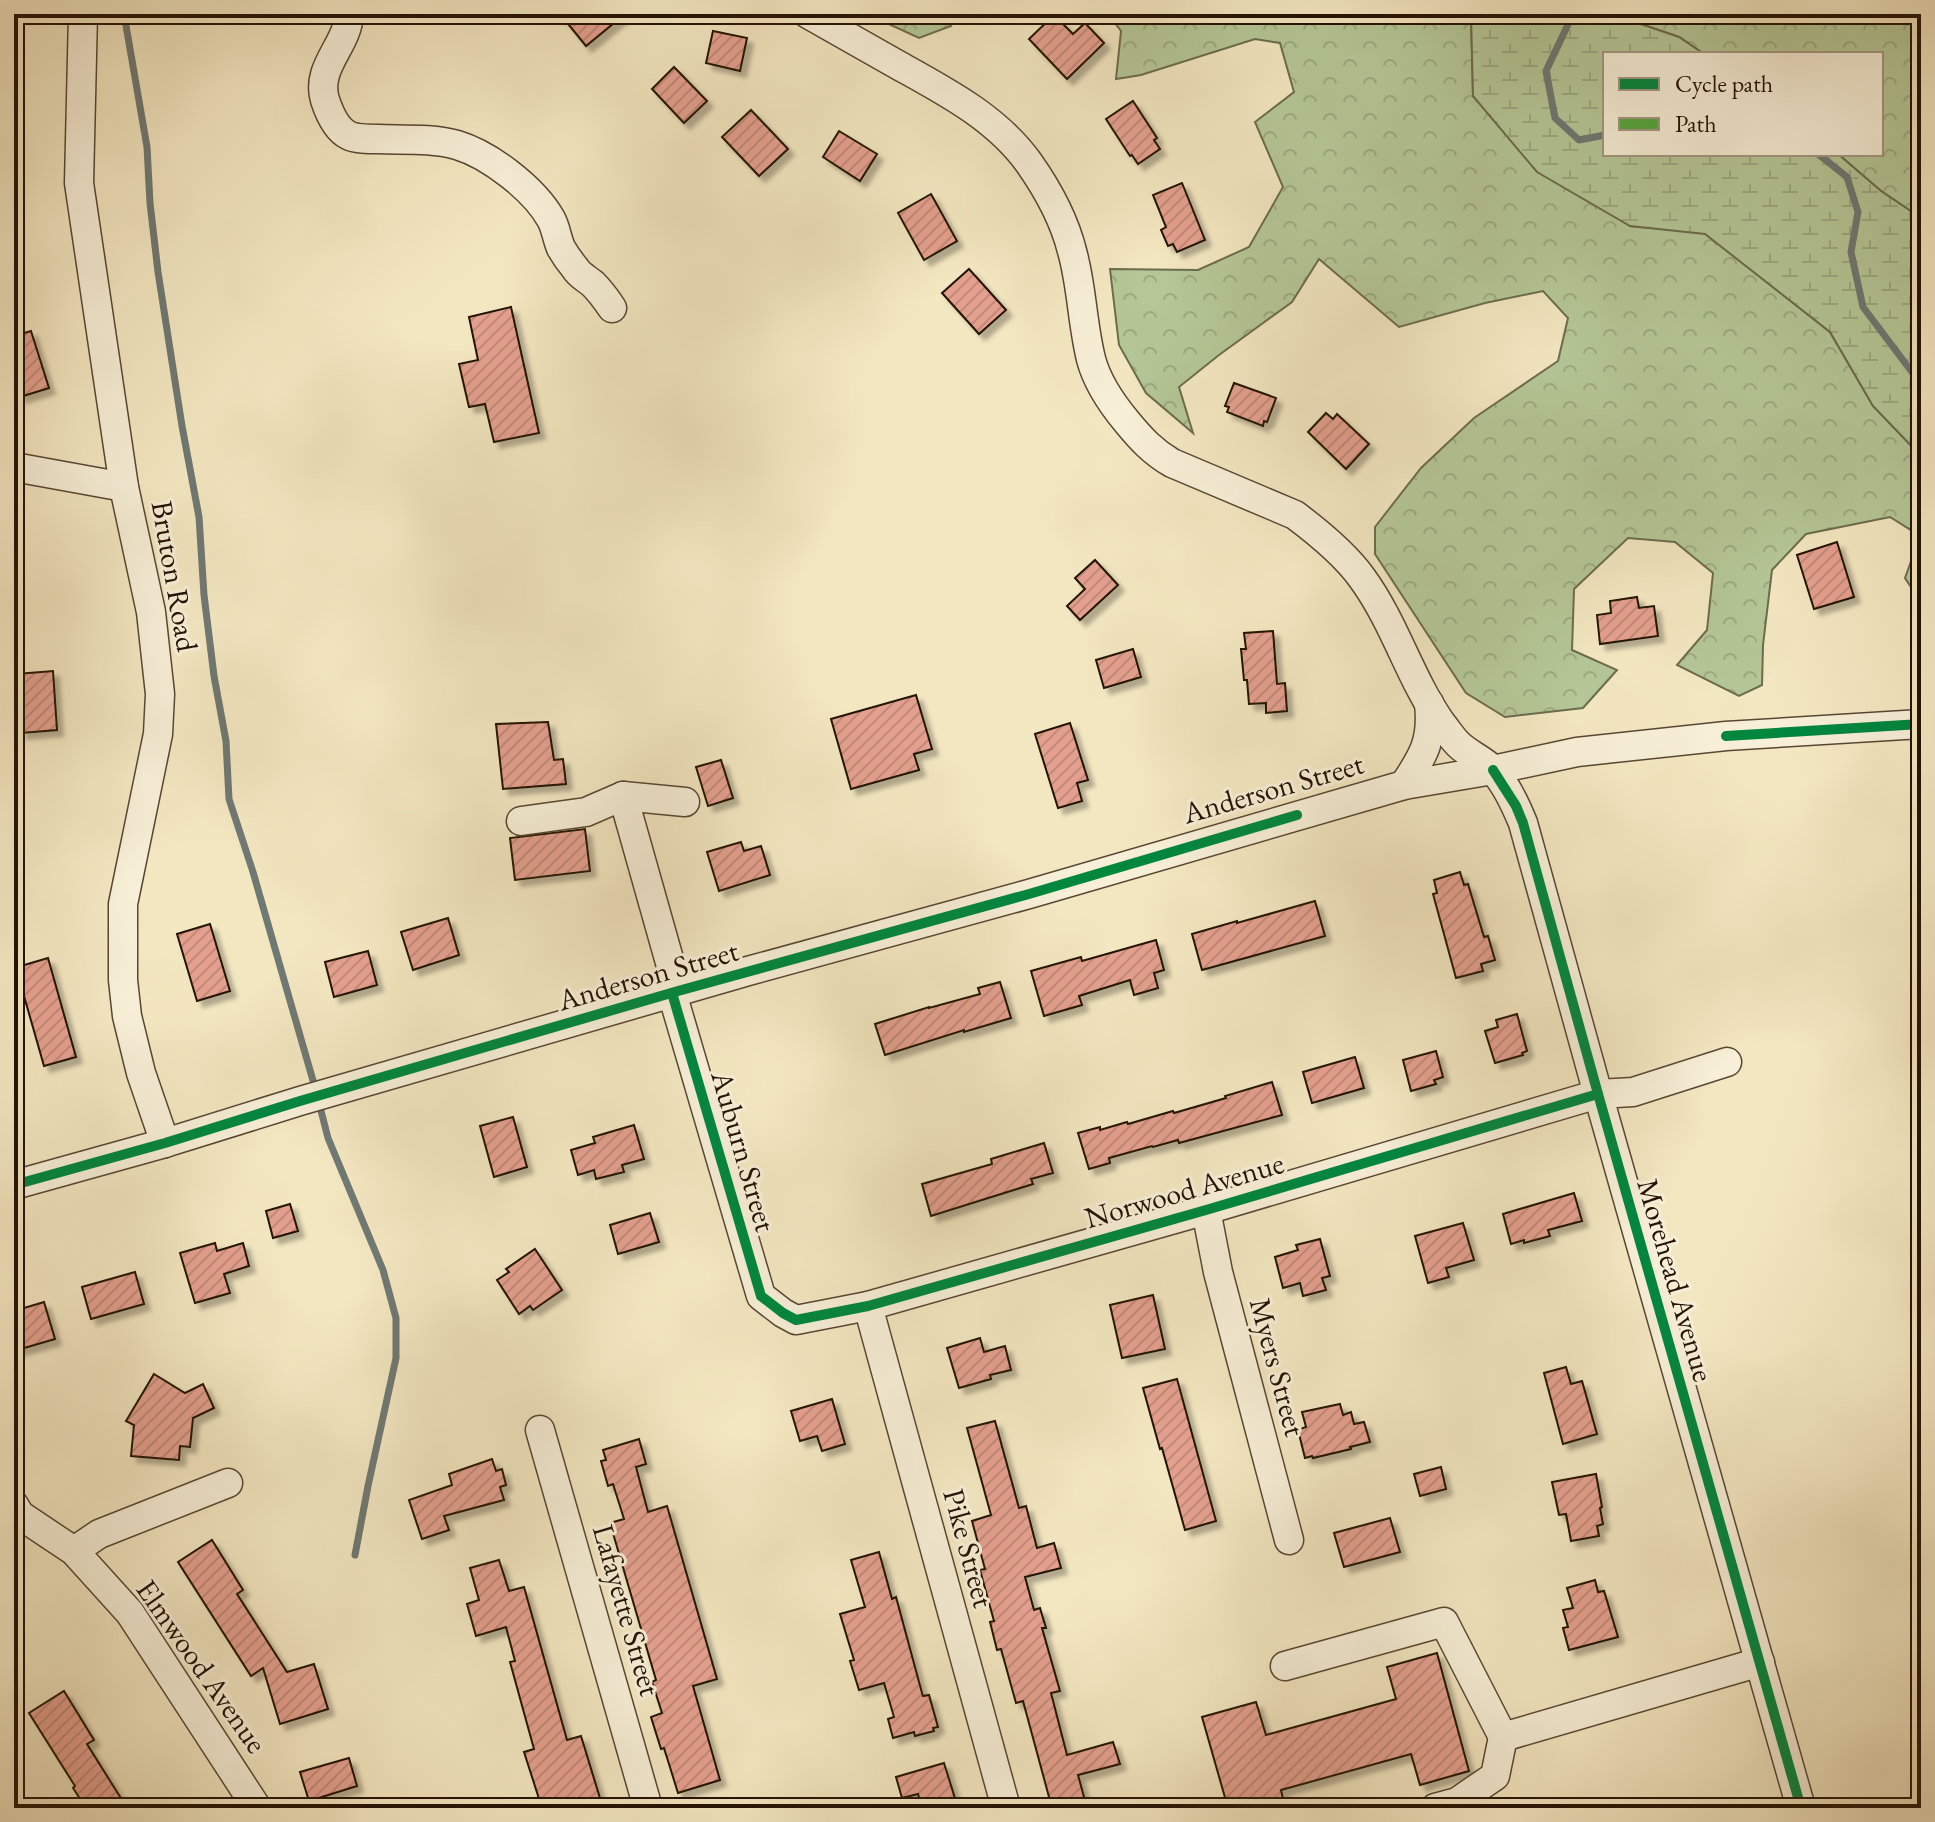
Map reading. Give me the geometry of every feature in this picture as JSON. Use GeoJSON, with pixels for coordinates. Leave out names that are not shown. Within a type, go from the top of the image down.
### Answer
{"type":"FeatureCollection","features":[{"type":"Feature","properties":{"kind":"street","name":"Bruton Road"},"geometry":{"type":"LineString","coordinates":[[83,14],[79,183],[124,487],[151,612],[160,694],[158,734],[123,904],[123,980],[127,1016],[141,1073],[165,1143]]}},
{"type":"Feature","properties":{"kind":"street"},"geometry":{"type":"LineString","coordinates":[[349,14],[346,33],[328,64],[324,80],[324,96],[337,125],[348,136],[438,141],[456,145],[472,151],[514,177],[545,210],[557,232],[560,246],[577,272],[591,282],[612,308]]}},
{"type":"Feature","properties":{"kind":"street"},"geometry":{"type":"LineString","coordinates":[[808,14],[948,92],[1013,144],[1028,161],[1057,209],[1078,273],[1091,360],[1098,380],[1118,411],[1157,454],[1295,515],[1326,540],[1362,577],[1429,703],[1458,744],[1493,770]]}},
{"type":"Feature","properties":{"kind":"street"},"geometry":{"type":"LineString","coordinates":[[14,467],[124,487]]}},
{"type":"Feature","properties":{"kind":"street"},"geometry":{"type":"LineString","coordinates":[[1404,785],[1428,742],[1431,725],[1429,703]]}},
{"type":"Feature","properties":{"kind":"street","name":"Anderson Street"},"geometry":{"type":"LineString","coordinates":[[14,1185],[675,992],[1029,894],[1404,785],[1577,752],[1726,736],[1921,724]]}},
{"type":"Feature","properties":{"kind":"street","name":"Morehead Avenue"},"geometry":{"type":"LineString","coordinates":[[1493,770],[1523,823],[1801,1808]]}},
{"type":"Feature","properties":{"kind":"street"},"geometry":{"type":"LineString","coordinates":[[521,821],[586,812],[623,796],[685,802]]}},
{"type":"Feature","properties":{"kind":"street","name":"Auburn Street"},"geometry":{"type":"LineString","coordinates":[[623,796],[761,1296],[783,1313]]}},
{"type":"Feature","properties":{"kind":"street","name":"Norwood Avenue"},"geometry":{"type":"LineString","coordinates":[[783,1313],[796,1320],[868,1306],[1598,1094],[1633,1092],[1727,1062]]}},
{"type":"Feature","properties":{"kind":"street","name":"Myers Street"},"geometry":{"type":"LineString","coordinates":[[1206,1210],[1218,1272],[1289,1540]]}},
{"type":"Feature","properties":{"kind":"street","name":"Pike Street"},"geometry":{"type":"LineString","coordinates":[[868,1306],[1006,1808]]}},
{"type":"Feature","properties":{"kind":"street","name":"Lafayette Street"},"geometry":{"type":"LineString","coordinates":[[540,1430],[648,1808]]}},
{"type":"Feature","properties":{"kind":"street"},"geometry":{"type":"LineString","coordinates":[[74,1551],[99,1534],[228,1483]]}},
{"type":"Feature","properties":{"kind":"street","name":"Elmwood Avenue"},"geometry":{"type":"LineString","coordinates":[[14,1505],[20,1515],[74,1551],[130,1613],[257,1808]]}},
{"type":"Feature","properties":{"kind":"street"},"geometry":{"type":"LineString","coordinates":[[1285,1666],[1444,1622],[1503,1737],[1495,1776],[1457,1802],[1435,1808]]}},
{"type":"Feature","properties":{"kind":"street"},"geometry":{"type":"LineString","coordinates":[[1503,1737],[1760,1662]]}},
{"type":"Feature","properties":{"kind":"green space"},"geometry":{"type":"Polygon","coordinates":[[[867,14],[943,14],[951,26],[919,38],[867,14]]]}},
{"type":"Feature","properties":{"kind":"green space"},"geometry":{"type":"Polygon","coordinates":[[[1108,14],[1471,14],[1473,96],[1630,226],[1705,233],[1830,332],[1873,406],[1921,456],[1921,602],[1905,578],[1920,536],[1890,517],[1806,534],[1772,570],[1763,645],[1762,685],[1739,696],[1677,665],[1707,630],[1713,573],[1675,542],[1628,538],[1574,589],[1572,650],[1617,670],[1583,708],[1505,717],[1466,693],[1375,554],[1375,527],[1421,468],[1474,418],[1558,361],[1568,318],[1543,291],[1485,303],[1399,327],[1319,259],[1292,302],[1179,387],[1193,433],[1146,393],[1119,345],[1110,269],[1198,270],[1249,247],[1283,187],[1255,122],[1294,92],[1280,43],[1255,39],[1141,75],[1116,79],[1121,31],[1108,14]]]}},
{"type":"Feature","properties":{"kind":"green space"},"geometry":{"type":"Polygon","coordinates":[[[1471,14],[1617,14],[1679,37],[1701,52],[1603,52],[1603,156],[1840,156],[1881,191],[1921,218],[1921,456],[1873,406],[1830,332],[1705,234],[1630,226],[1537,172],[1473,96],[1471,14]]]}},
{"type":"Feature","properties":{"kind":"green space"},"geometry":{"type":"Polygon","coordinates":[[[1921,14],[1921,218],[1881,191],[1840,156],[1883,156],[1883,52],[1701,52],[1679,37],[1617,16],[1921,14]]]}},
{"type":"Feature","properties":{"kind":"building"},"geometry":{"type":"Polygon","coordinates":[[[560,14],[625,14],[586,46],[560,14]]]}},
{"type":"Feature","properties":{"kind":"building"},"geometry":{"type":"Polygon","coordinates":[[[1054,15],[1073,34],[1085,23],[1104,43],[1067,79],[1029,39],[1054,15]]]}},
{"type":"Feature","properties":{"kind":"building"},"geometry":{"type":"Polygon","coordinates":[[[713,31],[747,38],[740,71],[706,63],[713,31]]]}},
{"type":"Feature","properties":{"kind":"building"},"geometry":{"type":"Polygon","coordinates":[[[674,67],[707,101],[684,123],[652,89],[674,67]]]}},
{"type":"Feature","properties":{"kind":"building"},"geometry":{"type":"Polygon","coordinates":[[[1133,101],[1157,138],[1154,140],[1160,149],[1138,164],[1106,119],[1133,101]]]}},
{"type":"Feature","properties":{"kind":"building"},"geometry":{"type":"Polygon","coordinates":[[[751,110],[788,149],[759,176],[722,137],[751,110]]]}},
{"type":"Feature","properties":{"kind":"building"},"geometry":{"type":"Polygon","coordinates":[[[839,131],[877,154],[860,181],[823,157],[839,131]]]}},
{"type":"Feature","properties":{"kind":"building"},"geometry":{"type":"Polygon","coordinates":[[[1182,183],[1205,240],[1177,252],[1173,244],[1168,246],[1161,230],[1166,227],[1153,195],[1182,183]]]}},
{"type":"Feature","properties":{"kind":"building"},"geometry":{"type":"Polygon","coordinates":[[[931,194],[957,241],[924,260],[898,213],[931,194]]]}},
{"type":"Feature","properties":{"kind":"building"},"geometry":{"type":"Polygon","coordinates":[[[969,269],[1006,310],[979,334],[942,293],[969,269]]]}},
{"type":"Feature","properties":{"kind":"building"},"geometry":{"type":"Polygon","coordinates":[[[511,307],[539,433],[494,442],[485,404],[469,407],[459,364],[478,360],[469,317],[511,307]]]}},
{"type":"Feature","properties":{"kind":"building"},"geometry":{"type":"Polygon","coordinates":[[[31,331],[49,388],[20,397],[14,378],[14,336],[31,331]]]}},
{"type":"Feature","properties":{"kind":"building"},"geometry":{"type":"Polygon","coordinates":[[[1234,383],[1276,398],[1263,426],[1227,412],[1229,407],[1225,406],[1234,383]]]}},
{"type":"Feature","properties":{"kind":"building"},"geometry":{"type":"Polygon","coordinates":[[[1326,413],[1333,419],[1337,414],[1369,444],[1346,469],[1308,432],[1326,413]]]}},
{"type":"Feature","properties":{"kind":"building"},"geometry":{"type":"Polygon","coordinates":[[[1837,542],[1854,597],[1814,609],[1797,555],[1837,542]]]}},
{"type":"Feature","properties":{"kind":"building"},"geometry":{"type":"Polygon","coordinates":[[[1095,560],[1118,585],[1080,620],[1067,606],[1085,589],[1075,578],[1095,560]]]}},
{"type":"Feature","properties":{"kind":"building"},"geometry":{"type":"Polygon","coordinates":[[[1637,597],[1639,608],[1654,606],[1658,636],[1600,644],[1597,615],[1611,613],[1610,601],[1637,597]]]}},
{"type":"Feature","properties":{"kind":"building"},"geometry":{"type":"Polygon","coordinates":[[[1273,631],[1277,684],[1285,683],[1287,711],[1266,713],[1266,703],[1249,704],[1241,649],[1246,649],[1244,633],[1273,631]]]}},
{"type":"Feature","properties":{"kind":"building"},"geometry":{"type":"Polygon","coordinates":[[[1133,649],[1141,677],[1104,688],[1096,660],[1133,649]]]}},
{"type":"Feature","properties":{"kind":"building"},"geometry":{"type":"Polygon","coordinates":[[[53,671],[57,730],[21,733],[17,674],[53,671]]]}},
{"type":"Feature","properties":{"kind":"building"},"geometry":{"type":"Polygon","coordinates":[[[916,695],[932,749],[914,754],[919,770],[851,789],[831,719],[916,695]]]}},
{"type":"Feature","properties":{"kind":"building"},"geometry":{"type":"Polygon","coordinates":[[[548,722],[554,760],[563,759],[566,784],[503,789],[496,724],[548,722]]]}},
{"type":"Feature","properties":{"kind":"building"},"geometry":{"type":"Polygon","coordinates":[[[1070,723],[1088,780],[1077,783],[1082,801],[1058,808],[1035,734],[1070,723]]]}},
{"type":"Feature","properties":{"kind":"building"},"geometry":{"type":"Polygon","coordinates":[[[721,760],[733,798],[708,806],[696,767],[721,760]]]}},
{"type":"Feature","properties":{"kind":"building"},"geometry":{"type":"Polygon","coordinates":[[[585,829],[590,871],[515,880],[510,838],[585,829]]]}},
{"type":"Feature","properties":{"kind":"building"},"geometry":{"type":"Polygon","coordinates":[[[741,842],[744,851],[761,846],[770,875],[719,891],[707,852],[741,842]]]}},
{"type":"Feature","properties":{"kind":"building"},"geometry":{"type":"Polygon","coordinates":[[[1460,872],[1464,885],[1468,884],[1484,937],[1488,936],[1495,960],[1481,964],[1483,971],[1456,978],[1433,894],[1437,893],[1434,880],[1460,872]]]}},
{"type":"Feature","properties":{"kind":"building"},"geometry":{"type":"Polygon","coordinates":[[[1315,901],[1325,936],[1202,970],[1192,934],[1315,901]]]}},
{"type":"Feature","properties":{"kind":"building"},"geometry":{"type":"Polygon","coordinates":[[[448,918],[459,955],[413,970],[401,932],[448,918]]]}},
{"type":"Feature","properties":{"kind":"building"},"geometry":{"type":"Polygon","coordinates":[[[210,924],[230,991],[197,1001],[177,934],[210,924]]]}},
{"type":"Feature","properties":{"kind":"building"},"geometry":{"type":"Polygon","coordinates":[[[1156,940],[1164,970],[1154,973],[1158,988],[1134,995],[1130,980],[1079,996],[1082,1005],[1044,1016],[1031,971],[1081,957],[1082,961],[1156,940]]]}},
{"type":"Feature","properties":{"kind":"building"},"geometry":{"type":"Polygon","coordinates":[[[368,951],[377,985],[334,997],[325,962],[368,951]]]}},
{"type":"Feature","properties":{"kind":"building"},"geometry":{"type":"Polygon","coordinates":[[[48,958],[76,1057],[44,1066],[22,989],[14,991],[14,968],[48,958]]]}},
{"type":"Feature","properties":{"kind":"building"},"geometry":{"type":"Polygon","coordinates":[[[1000,982],[1011,1018],[885,1055],[875,1024],[980,994],[978,988],[1000,982]]]}},
{"type":"Feature","properties":{"kind":"building"},"geometry":{"type":"Polygon","coordinates":[[[1517,1014],[1527,1051],[1495,1063],[1485,1031],[1498,1027],[1496,1020],[1517,1014]]]}},
{"type":"Feature","properties":{"kind":"building"},"geometry":{"type":"Polygon","coordinates":[[[1436,1051],[1443,1077],[1434,1080],[1436,1084],[1411,1091],[1403,1060],[1436,1051]]]}},
{"type":"Feature","properties":{"kind":"building"},"geometry":{"type":"Polygon","coordinates":[[[1355,1057],[1364,1088],[1312,1103],[1303,1072],[1355,1057]]]}},
{"type":"Feature","properties":{"kind":"building"},"geometry":{"type":"Polygon","coordinates":[[[1272,1082],[1282,1115],[1109,1158],[1110,1163],[1089,1169],[1078,1133],[1174,1113],[1272,1082]]]}},
{"type":"Feature","properties":{"kind":"building"},"geometry":{"type":"Polygon","coordinates":[[[513,1117],[527,1167],[494,1177],[480,1126],[513,1117]]]}},
{"type":"Feature","properties":{"kind":"building"},"geometry":{"type":"Polygon","coordinates":[[[634,1125],[644,1159],[622,1165],[624,1172],[596,1179],[594,1170],[578,1175],[571,1150],[595,1143],[593,1137],[634,1125]]]}},
{"type":"Feature","properties":{"kind":"building"},"geometry":{"type":"Polygon","coordinates":[[[1044,1143],[1053,1173],[1031,1179],[1033,1184],[931,1216],[922,1184],[992,1164],[991,1159],[1044,1143]]]}},
{"type":"Feature","properties":{"kind":"building"},"geometry":{"type":"Polygon","coordinates":[[[1574,1193],[1582,1221],[1548,1230],[1550,1236],[1511,1244],[1503,1214],[1574,1193]]]}},
{"type":"Feature","properties":{"kind":"building"},"geometry":{"type":"Polygon","coordinates":[[[290,1204],[298,1231],[273,1238],[266,1211],[290,1204]]]}},
{"type":"Feature","properties":{"kind":"building"},"geometry":{"type":"Polygon","coordinates":[[[650,1213],[659,1242],[618,1254],[610,1225],[650,1213]]]}},
{"type":"Feature","properties":{"kind":"building"},"geometry":{"type":"Polygon","coordinates":[[[1463,1223],[1474,1260],[1446,1268],[1449,1277],[1428,1283],[1415,1236],[1463,1223]]]}},
{"type":"Feature","properties":{"kind":"building"},"geometry":{"type":"Polygon","coordinates":[[[1320,1239],[1330,1276],[1322,1278],[1326,1290],[1303,1296],[1300,1283],[1283,1288],[1275,1257],[1298,1250],[1296,1245],[1320,1239]]]}},
{"type":"Feature","properties":{"kind":"building"},"geometry":{"type":"Polygon","coordinates":[[[215,1243],[217,1251],[243,1243],[249,1266],[224,1274],[230,1293],[195,1303],[180,1253],[215,1243]]]}},
{"type":"Feature","properties":{"kind":"building"},"geometry":{"type":"Polygon","coordinates":[[[535,1249],[562,1290],[533,1310],[530,1306],[519,1314],[497,1280],[509,1272],[506,1269],[535,1249]]]}},
{"type":"Feature","properties":{"kind":"building"},"geometry":{"type":"Polygon","coordinates":[[[135,1272],[144,1304],[91,1319],[82,1287],[135,1272]]]}},
{"type":"Feature","properties":{"kind":"building"},"geometry":{"type":"Polygon","coordinates":[[[1153,1295],[1165,1349],[1122,1358],[1110,1305],[1153,1295]]]}},
{"type":"Feature","properties":{"kind":"building"},"geometry":{"type":"Polygon","coordinates":[[[44,1302],[55,1339],[14,1351],[14,1311],[44,1302]]]}},
{"type":"Feature","properties":{"kind":"building"},"geometry":{"type":"Polygon","coordinates":[[[980,1338],[984,1352],[1005,1346],[1011,1370],[959,1388],[947,1348],[980,1338]]]}},
{"type":"Feature","properties":{"kind":"building"},"geometry":{"type":"Polygon","coordinates":[[[1566,1367],[1571,1384],[1582,1381],[1597,1434],[1563,1444],[1544,1373],[1566,1367]]]}},
{"type":"Feature","properties":{"kind":"building"},"geometry":{"type":"Polygon","coordinates":[[[154,1374],[185,1393],[203,1384],[214,1408],[193,1418],[190,1447],[180,1446],[179,1460],[131,1456],[134,1425],[126,1421],[154,1374]]]}},
{"type":"Feature","properties":{"kind":"building"},"geometry":{"type":"Polygon","coordinates":[[[1177,1379],[1216,1521],[1185,1530],[1143,1388],[1177,1379]]]}},
{"type":"Feature","properties":{"kind":"building"},"geometry":{"type":"Polygon","coordinates":[[[832,1399],[845,1444],[822,1451],[817,1436],[800,1441],[791,1411],[832,1399]]]}},
{"type":"Feature","properties":{"kind":"building"},"geometry":{"type":"Polygon","coordinates":[[[1340,1404],[1343,1415],[1351,1412],[1354,1424],[1364,1422],[1370,1442],[1305,1458],[1298,1430],[1306,1427],[1302,1412],[1340,1404]]]}},
{"type":"Feature","properties":{"kind":"building"},"geometry":{"type":"Polygon","coordinates":[[[995,1421],[1019,1508],[1026,1506],[1037,1548],[1054,1543],[1061,1568],[1025,1577],[1034,1610],[1040,1608],[1046,1628],[1042,1628],[1060,1691],[1051,1693],[1067,1755],[1113,1742],[1120,1764],[1078,1775],[1087,1808],[1052,1808],[1023,1701],[1016,1703],[990,1622],[994,1621],[980,1570],[985,1569],[972,1521],[991,1515],[967,1428],[995,1421]]]}},
{"type":"Feature","properties":{"kind":"building"},"geometry":{"type":"Polygon","coordinates":[[[639,1439],[646,1464],[636,1467],[648,1512],[667,1506],[717,1679],[693,1686],[720,1780],[678,1793],[651,1717],[662,1713],[652,1682],[656,1680],[610,1523],[624,1519],[613,1484],[608,1486],[601,1461],[606,1460],[603,1450],[639,1439]]]}},
{"type":"Feature","properties":{"kind":"building"},"geometry":{"type":"Polygon","coordinates":[[[492,1459],[496,1471],[502,1469],[506,1485],[500,1487],[504,1500],[444,1516],[449,1530],[422,1539],[409,1500],[452,1485],[449,1474],[492,1459]]]}},
{"type":"Feature","properties":{"kind":"building"},"geometry":{"type":"Polygon","coordinates":[[[1441,1467],[1446,1489],[1420,1496],[1414,1474],[1441,1467]]]}},
{"type":"Feature","properties":{"kind":"building"},"geometry":{"type":"Polygon","coordinates":[[[1596,1474],[1603,1524],[1597,1526],[1599,1536],[1571,1541],[1566,1514],[1559,1515],[1552,1482],[1596,1474]]]}},
{"type":"Feature","properties":{"kind":"building"},"geometry":{"type":"Polygon","coordinates":[[[1390,1518],[1400,1552],[1344,1567],[1334,1533],[1390,1518]]]}},
{"type":"Feature","properties":{"kind":"building"},"geometry":{"type":"Polygon","coordinates":[[[212,1540],[243,1590],[237,1594],[287,1672],[314,1664],[328,1709],[280,1724],[263,1668],[251,1676],[178,1562],[212,1540]]]}},
{"type":"Feature","properties":{"kind":"building"},"geometry":{"type":"Polygon","coordinates":[[[879,1552],[892,1599],[896,1597],[923,1696],[929,1695],[938,1727],[915,1736],[914,1732],[893,1738],[888,1719],[894,1717],[884,1683],[859,1690],[850,1661],[854,1660],[840,1614],[865,1607],[851,1560],[879,1552]]]}},
{"type":"Feature","properties":{"kind":"building"},"geometry":{"type":"Polygon","coordinates":[[[499,1560],[509,1591],[524,1587],[567,1740],[581,1736],[603,1808],[542,1808],[524,1752],[534,1749],[510,1662],[515,1661],[506,1627],[476,1636],[467,1604],[479,1600],[470,1568],[499,1560]]]}},
{"type":"Feature","properties":{"kind":"building"},"geometry":{"type":"Polygon","coordinates":[[[1595,1580],[1598,1592],[1604,1591],[1618,1637],[1569,1650],[1563,1628],[1568,1627],[1563,1610],[1573,1608],[1567,1588],[1595,1580]]]}},
{"type":"Feature","properties":{"kind":"building"},"geometry":{"type":"Polygon","coordinates":[[[1437,1653],[1469,1771],[1420,1785],[1411,1754],[1281,1790],[1285,1808],[1228,1808],[1202,1717],[1256,1702],[1266,1735],[1396,1699],[1387,1667],[1437,1653]]]}},
{"type":"Feature","properties":{"kind":"building"},"geometry":{"type":"Polygon","coordinates":[[[64,1691],[94,1740],[87,1744],[127,1808],[86,1808],[29,1713],[64,1691]]]}},
{"type":"Feature","properties":{"kind":"building"},"geometry":{"type":"Polygon","coordinates":[[[349,1758],[357,1786],[309,1801],[300,1772],[349,1758]]]}},
{"type":"Feature","properties":{"kind":"building"},"geometry":{"type":"Polygon","coordinates":[[[944,1763],[958,1808],[922,1808],[918,1794],[902,1798],[896,1777],[944,1763]]]}},
{"type":"Feature","properties":{"kind":"waterway"},"geometry":{"type":"LineString","coordinates":[[124,14],[147,147],[158,272],[199,517],[204,595],[226,741],[229,799],[316,1091]]}},
{"type":"Feature","properties":{"kind":"waterway"},"geometry":{"type":"LineString","coordinates":[[1573,14],[1546,71],[1555,118],[1579,140],[1603,135]]}},
{"type":"Feature","properties":{"kind":"waterway"},"geometry":{"type":"LineString","coordinates":[[1821,156],[1847,177],[1858,212],[1851,252],[1863,307],[1921,384]]}},
{"type":"Feature","properties":{"kind":"waterway"},"geometry":{"type":"LineString","coordinates":[[319,1103],[328,1138],[383,1270],[396,1318],[396,1358],[355,1555]]}},
{"type":"Feature","properties":{"kind":"marked path"},"geometry":{"type":"LineString","coordinates":[[1457,1802],[1457,1808]]}},
{"type":"Feature","properties":{"kind":"cycle path"},"geometry":{"type":"LineString","coordinates":[[1726,736],[1921,724]]}},
{"type":"Feature","properties":{"kind":"cycle path"},"geometry":{"type":"LineString","coordinates":[[1493,770],[1523,823],[1801,1808]]}},
{"type":"Feature","properties":{"kind":"cycle path"},"geometry":{"type":"LineString","coordinates":[[14,1185],[678,991],[1029,894],[1297,815]]}},
{"type":"Feature","properties":{"kind":"cycle path"},"geometry":{"type":"LineString","coordinates":[[672,993],[761,1296],[796,1320],[868,1306],[1598,1094]]}}]}
